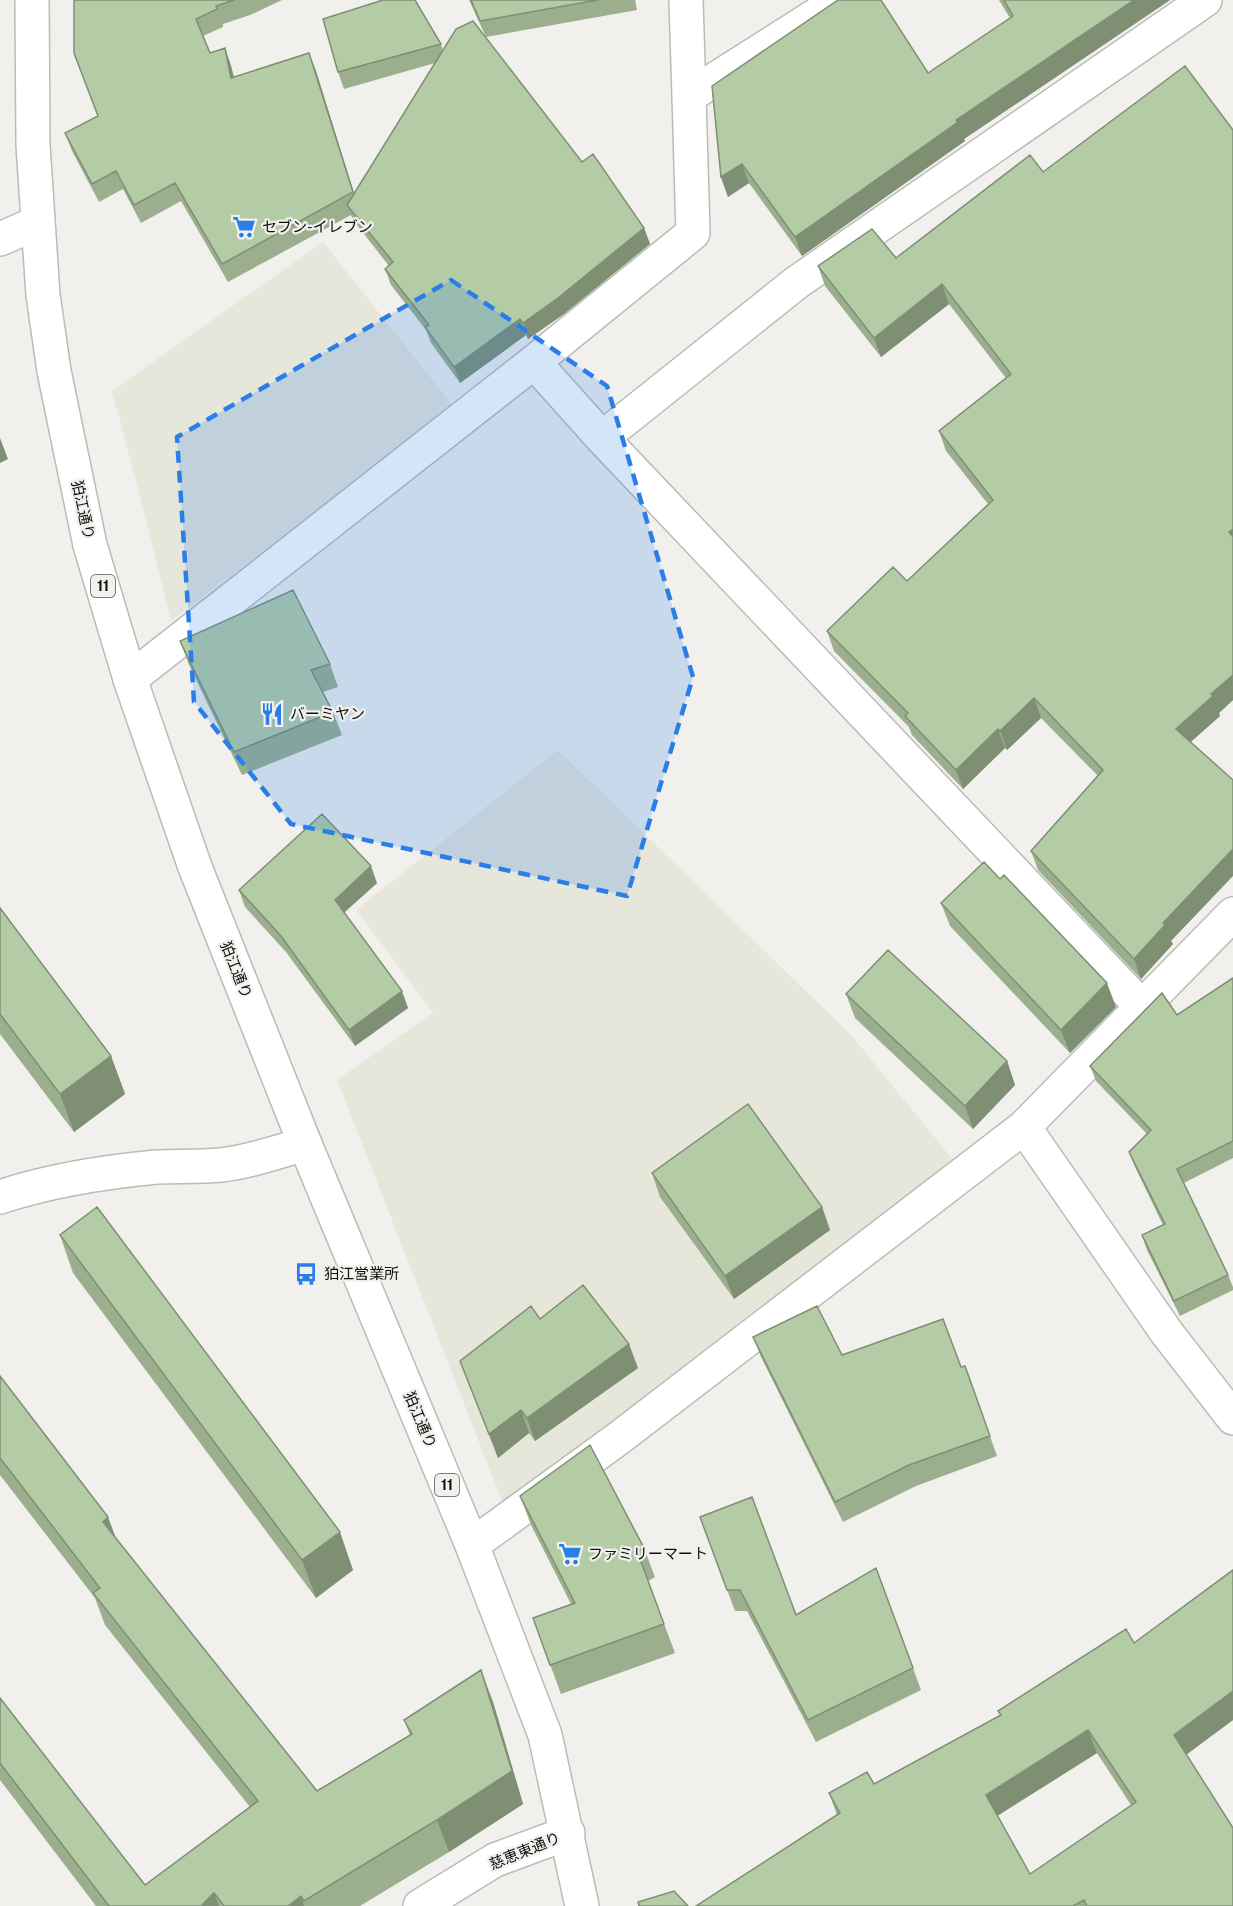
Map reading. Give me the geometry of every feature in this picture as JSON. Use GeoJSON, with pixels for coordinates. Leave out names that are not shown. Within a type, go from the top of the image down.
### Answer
{"type":"FeatureCollection","features":[{"type":"Feature","properties":{"kind":"street","name":"狛江通り"},"geometry":{"type":"LineString","coordinates":[[32,0],[33,145],[43,295],[54,371],[90,545],[130,679],[195,867],[305,1144],[472,1545],[545,1735],[582,1906]]}},
{"type":"Feature","properties":{"kind":"street"},"geometry":{"type":"LineString","coordinates":[[130,679],[534,362],[693,233],[686,0]]}},
{"type":"Feature","properties":{"kind":"street"},"geometry":{"type":"LineString","coordinates":[[688,96],[840,0]]}},
{"type":"Feature","properties":{"kind":"street"},"geometry":{"type":"LineString","coordinates":[[602,438],[796,283],[1205,0]]}},
{"type":"Feature","properties":{"kind":"street"},"geometry":{"type":"LineString","coordinates":[[0,239],[37,224]]}},
{"type":"Feature","properties":{"kind":"street"},"geometry":{"type":"LineString","coordinates":[[534,362],[602,438],[1142,1008]]}},
{"type":"Feature","properties":{"kind":"street"},"geometry":{"type":"LineString","coordinates":[[472,1545],[619,1438],[1024,1127],[1233,914]]}},
{"type":"Feature","properties":{"kind":"street"},"geometry":{"type":"LineString","coordinates":[[1024,1127],[1167,1333],[1233,1418]]}},
{"type":"Feature","properties":{"kind":"street"},"geometry":{"type":"LineString","coordinates":[[0,1197],[80,1176],[157,1167],[221,1165],[262,1157],[305,1144]]}},
{"type":"Feature","properties":{"kind":"street","name":"慈恵東通り"},"geometry":{"type":"LineString","coordinates":[[420,1906],[495,1860],[568,1833]]}},
{"type":"Feature","properties":{"kind":"highlighted area"},"geometry":{"type":"Polygon","coordinates":[[[451,280],[607,386],[693,677],[627,896],[291,824],[194,702],[177,437],[451,280]]]}},
{"type":"Feature","properties":{"kind":"shaded area"},"geometry":{"type":"Polygon","coordinates":[[[323,242],[453,406],[171,621],[112,391],[323,242]]]}},
{"type":"Feature","properties":{"kind":"shaded area"},"geometry":{"type":"Polygon","coordinates":[[[558,750],[851,1035],[954,1161],[741,1327],[503,1503],[337,1080],[433,1013],[356,910],[558,750]]]}},
{"type":"Feature","properties":{"kind":"building"},"geometry":{"type":"Polygon","coordinates":[[[74,0],[234,0],[216,6],[217,9],[196,19],[210,53],[225,48],[231,78],[309,53],[353,192],[222,264],[175,183],[134,205],[116,171],[92,184],[65,133],[98,116],[74,53],[74,0]]]}},
{"type":"Feature","properties":{"kind":"building"},"geometry":{"type":"Polygon","coordinates":[[[383,0],[415,0],[441,44],[338,72],[323,19],[383,0]]]}},
{"type":"Feature","properties":{"kind":"building"},"geometry":{"type":"Polygon","coordinates":[[[471,0],[598,0],[480,21],[471,0]]]}},
{"type":"Feature","properties":{"kind":"building"},"geometry":{"type":"Polygon","coordinates":[[[838,0],[881,0],[928,73],[1013,16],[1004,0],[1134,0],[956,120],[958,122],[795,237],[742,164],[721,177],[712,86],[838,0]]]}},
{"type":"Feature","properties":{"kind":"building"},"geometry":{"type":"Polygon","coordinates":[[[473,21],[582,162],[593,154],[644,228],[558,298],[523,323],[520,319],[454,367],[425,327],[429,325],[385,269],[393,262],[347,205],[456,29],[473,21]]]}},
{"type":"Feature","properties":{"kind":"building"},"geometry":{"type":"Polygon","coordinates":[[[1185,66],[1233,130],[1233,529],[1229,532],[1233,537],[1233,675],[1176,729],[1233,780],[1233,849],[1163,923],[1165,925],[1134,959],[1031,851],[1103,770],[1034,698],[956,770],[905,716],[908,713],[827,631],[893,567],[907,581],[993,500],[939,431],[1011,374],[942,284],[874,338],[818,266],[872,229],[896,258],[1030,155],[1043,172],[1185,66]]]}},
{"type":"Feature","properties":{"kind":"building","name":"バーミヤン"},"geometry":{"type":"Polygon","coordinates":[[[293,590],[330,664],[311,670],[333,712],[234,752],[180,641],[293,590]]]}},
{"type":"Feature","properties":{"kind":"building"},"geometry":{"type":"Polygon","coordinates":[[[322,814],[371,866],[335,900],[402,991],[349,1030],[281,936],[239,890],[322,814]]]}},
{"type":"Feature","properties":{"kind":"building"},"geometry":{"type":"Polygon","coordinates":[[[984,862],[1000,879],[1004,875],[1107,983],[1061,1030],[941,903],[984,862]]]}},
{"type":"Feature","properties":{"kind":"building"},"geometry":{"type":"Polygon","coordinates":[[[0,908],[111,1056],[60,1094],[0,1014],[0,908]]]}},
{"type":"Feature","properties":{"kind":"building"},"geometry":{"type":"Polygon","coordinates":[[[888,950],[1007,1061],[965,1106],[846,994],[888,950]]]}},
{"type":"Feature","properties":{"kind":"building"},"geometry":{"type":"Polygon","coordinates":[[[1233,978],[1233,1141],[1177,1169],[1228,1275],[1174,1301],[1142,1235],[1165,1224],[1129,1152],[1151,1130],[1090,1066],[1162,993],[1177,1015],[1233,978]]]}},
{"type":"Feature","properties":{"kind":"building"},"geometry":{"type":"Polygon","coordinates":[[[748,1104],[822,1207],[725,1276],[652,1173],[748,1104]]]}},
{"type":"Feature","properties":{"kind":"building"},"geometry":{"type":"Polygon","coordinates":[[[97,1207],[340,1532],[302,1560],[60,1235],[97,1207]]]}},
{"type":"Feature","properties":{"kind":"building"},"geometry":{"type":"Polygon","coordinates":[[[583,1285],[629,1344],[527,1418],[521,1410],[489,1434],[460,1361],[531,1306],[540,1319],[583,1285]]]}},
{"type":"Feature","properties":{"kind":"building"},"geometry":{"type":"Polygon","coordinates":[[[817,1306],[842,1355],[943,1319],[961,1367],[965,1366],[990,1436],[909,1465],[835,1502],[753,1337],[817,1306]]]}},
{"type":"Feature","properties":{"kind":"building"},"geometry":{"type":"Polygon","coordinates":[[[0,1376],[108,1517],[103,1522],[317,1791],[412,1734],[404,1720],[481,1670],[512,1771],[437,1820],[304,1901],[301,1896],[288,1906],[224,1906],[214,1893],[201,1906],[109,1906],[0,1763],[0,1698],[145,1885],[258,1801],[93,1593],[100,1588],[0,1458],[0,1376]]]}},
{"type":"Feature","properties":{"kind":"building"},"geometry":{"type":"Polygon","coordinates":[[[590,1445],[644,1548],[637,1551],[664,1624],[550,1665],[533,1618],[575,1603],[520,1496],[590,1445]]]}},
{"type":"Feature","properties":{"kind":"building"},"geometry":{"type":"Polygon","coordinates":[[[752,1497],[796,1615],[876,1568],[913,1668],[808,1720],[740,1590],[727,1590],[700,1517],[752,1497]]]}},
{"type":"Feature","properties":{"kind":"building"},"geometry":{"type":"Polygon","coordinates":[[[1233,1570],[1233,1691],[1174,1735],[1233,1828],[1233,1906],[1087,1906],[1084,1900],[1073,1906],[696,1906],[840,1813],[829,1793],[867,1772],[874,1784],[1001,1715],[998,1711],[1126,1629],[1134,1643],[1233,1570]],[[1088,1730],[986,1795],[1030,1874],[1136,1802],[1088,1730]]]}},
{"type":"Feature","properties":{"kind":"building"},"geometry":{"type":"Polygon","coordinates":[[[674,1891],[688,1906],[639,1906],[638,1902],[674,1891]]]}},
{"type":"Feature","properties":{"kind":"place","name":"セブン-イレブン"},"geometry":{"type":"Point","coordinates":[244,227]}},
{"type":"Feature","properties":{"kind":"place","name":"バーミヤン"},"geometry":{"type":"Point","coordinates":[272,714]}},
{"type":"Feature","properties":{"kind":"place","name":"狛江営業所"},"geometry":{"type":"Point","coordinates":[306,1274]}},
{"type":"Feature","properties":{"kind":"place","name":"ファミリーマート"},"geometry":{"type":"Point","coordinates":[570,1554]}}]}
